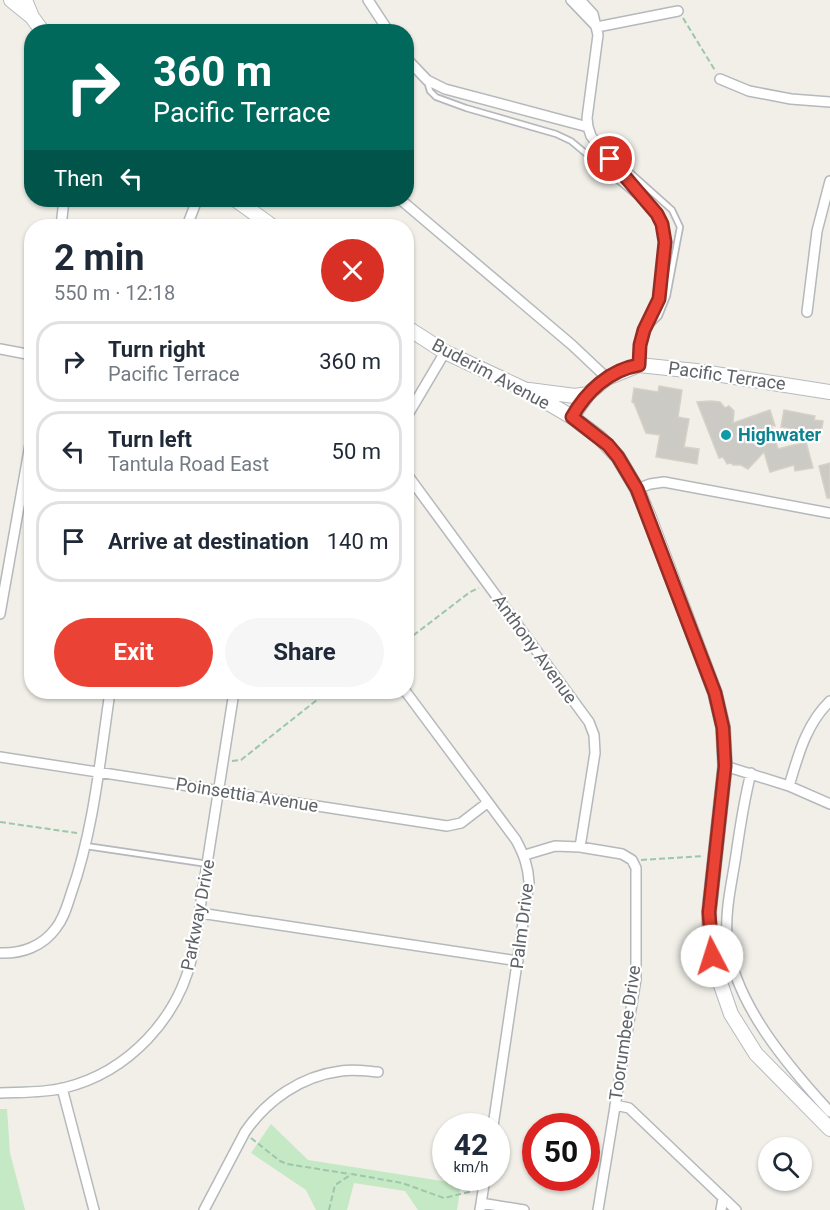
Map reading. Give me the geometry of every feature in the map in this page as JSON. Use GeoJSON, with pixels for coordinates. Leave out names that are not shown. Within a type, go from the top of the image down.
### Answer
{"type":"FeatureCollection","features":[{"type":"Feature","properties":{"kind":"main road"},"geometry":{"type":"LineString","coordinates":[[10,0],[32,17],[37,24]]}},
{"type":"Feature","properties":{"kind":"main road"},"geometry":{"type":"LineString","coordinates":[[26,0],[32,17]]}},
{"type":"Feature","properties":{"kind":"main road"},"geometry":{"type":"LineString","coordinates":[[246,207],[262,219]]}},
{"type":"Feature","properties":{"kind":"main road","name":"Buderim Avenue"},"geometry":{"type":"LineString","coordinates":[[414,332],[445,352],[524,389],[572,417],[608,445],[637,489],[715,693],[723,728],[725,766],[709,912],[714,968],[731,1014],[756,1054],[830,1129]]}},
{"type":"Feature","properties":{"kind":"main road","name":"Pacific Terrace"},"geometry":{"type":"LineString","coordinates":[[572,417],[588,394],[607,378],[629,367],[639,365],[696,371],[830,392]]}},
{"type":"Feature","properties":{"kind":"main road"},"geometry":{"type":"LineString","coordinates":[[524,389],[575,396],[588,394]]}},
{"type":"Feature","properties":{"kind":"street"},"geometry":{"type":"LineString","coordinates":[[368,0],[383,24]]}},
{"type":"Feature","properties":{"kind":"street"},"geometry":{"type":"LineString","coordinates":[[571,0],[597,27]]}},
{"type":"Feature","properties":{"kind":"street"},"geometry":{"type":"LineString","coordinates":[[580,0],[593,14],[598,35],[587,118],[591,136],[662,224],[665,242],[659,299],[644,330],[640,345],[639,365]]}},
{"type":"Feature","properties":{"kind":"street"},"geometry":{"type":"LineString","coordinates":[[597,27],[678,10]]}},
{"type":"Feature","properties":{"kind":"street"},"geometry":{"type":"LineString","coordinates":[[414,66],[427,80],[446,89],[588,127]]}},
{"type":"Feature","properties":{"kind":"street"},"geometry":{"type":"LineString","coordinates":[[720,79],[749,91],[791,99],[830,102]]}},
{"type":"Feature","properties":{"kind":"street"},"geometry":{"type":"LineString","coordinates":[[807,312],[817,231],[830,181]]}},
{"type":"Feature","properties":{"kind":"street"},"geometry":{"type":"LineString","coordinates":[[409,207],[572,345],[607,378]]}},
{"type":"Feature","properties":{"kind":"street"},"geometry":{"type":"LineString","coordinates":[[0,349],[24,354]]}},
{"type":"Feature","properties":{"kind":"street"},"geometry":{"type":"LineString","coordinates":[[414,404],[445,352]]}},
{"type":"Feature","properties":{"kind":"street"},"geometry":{"type":"LineString","coordinates":[[0,614],[24,478]]}},
{"type":"Feature","properties":{"kind":"street"},"geometry":{"type":"LineString","coordinates":[[637,489],[664,482],[830,513]]}},
{"type":"Feature","properties":{"kind":"street","name":"Anthony Avenue"},"geometry":{"type":"LineString","coordinates":[[414,484],[589,722],[594,735],[595,753],[580,847]]}},
{"type":"Feature","properties":{"kind":"street"},"geometry":{"type":"LineString","coordinates":[[0,953],[23,951],[48,938],[57,928],[66,908],[86,846],[109,699]]}},
{"type":"Feature","properties":{"kind":"street","name":"Parkway Drive"},"geometry":{"type":"LineString","coordinates":[[0,1093],[62,1088],[95,1077],[126,1058],[163,1021],[183,987],[189,969],[208,864],[233,699]]}},
{"type":"Feature","properties":{"kind":"street","name":"Palm Drive"},"geometry":{"type":"LineString","coordinates":[[411,699],[525,855],[529,882],[495,1113]]}},
{"type":"Feature","properties":{"kind":"street"},"geometry":{"type":"LineString","coordinates":[[789,786],[802,744],[813,722],[830,701]]}},
{"type":"Feature","properties":{"kind":"street","name":"Poinsettia Avenue"},"geometry":{"type":"LineString","coordinates":[[0,757],[450,826],[461,823],[487,803]]}},
{"type":"Feature","properties":{"kind":"street"},"geometry":{"type":"LineString","coordinates":[[725,766],[789,786],[830,804]]}},
{"type":"Feature","properties":{"kind":"street"},"geometry":{"type":"LineString","coordinates":[[750,773],[727,911],[727,939],[730,956],[740,985],[766,1033],[786,1061],[829,1110]]}},
{"type":"Feature","properties":{"kind":"street"},"geometry":{"type":"LineString","coordinates":[[525,855],[555,846],[580,847],[622,854],[632,860]]}},
{"type":"Feature","properties":{"kind":"street","name":"Toorumbee Drive"},"geometry":{"type":"LineString","coordinates":[[598,1210],[636,979],[636,868],[632,860]]}},
{"type":"Feature","properties":{"kind":"street"},"geometry":{"type":"LineString","coordinates":[[200,913],[518,961]]}},
{"type":"Feature","properties":{"kind":"street"},"geometry":{"type":"LineString","coordinates":[[204,1210],[245,1132],[263,1109],[296,1086],[340,1071],[378,1072]]}},
{"type":"Feature","properties":{"kind":"street"},"geometry":{"type":"LineString","coordinates":[[62,1088],[94,1210]]}},
{"type":"Feature","properties":{"kind":"street"},"geometry":{"type":"LineString","coordinates":[[615,1105],[629,1108],[736,1210]]}},
{"type":"Feature","properties":{"kind":"street"},"geometry":{"type":"LineString","coordinates":[[483,1191],[481,1206],[524,1210]]}},
{"type":"Feature","properties":{"kind":"street"},"geometry":{"type":"LineString","coordinates":[[721,1210],[723,1198]]}},
{"type":"Feature","properties":{"kind":"lane"},"geometry":{"type":"LineString","coordinates":[[427,80],[430,92],[436,97],[556,134],[571,141],[620,184],[646,203]]}},
{"type":"Feature","properties":{"kind":"lane"},"geometry":{"type":"LineString","coordinates":[[610,159],[624,166],[665,203],[676,215],[680,227],[667,297],[659,316],[644,330]]}},
{"type":"Feature","properties":{"kind":"lane"},"geometry":{"type":"LineString","coordinates":[[86,846],[208,864]]}},
{"type":"Feature","properties":{"kind":"path"},"geometry":{"type":"LineString","coordinates":[[678,10],[720,79]]}},
{"type":"Feature","properties":{"kind":"path"},"geometry":{"type":"LineString","coordinates":[[414,635],[470,592],[488,584]]}},
{"type":"Feature","properties":{"kind":"path"},"geometry":{"type":"LineString","coordinates":[[232,761],[241,760],[318,699]]}},
{"type":"Feature","properties":{"kind":"path"},"geometry":{"type":"LineString","coordinates":[[0,822],[88,835]]}},
{"type":"Feature","properties":{"kind":"path"},"geometry":{"type":"LineString","coordinates":[[632,860],[705,856]]}},
{"type":"Feature","properties":{"kind":"path"},"geometry":{"type":"LineString","coordinates":[[245,1132],[287,1164],[402,1183],[444,1198],[473,1191]]}},
{"type":"Feature","properties":{"kind":"path"},"geometry":{"type":"LineString","coordinates":[[329,1210],[335,1185],[352,1174]]}},
{"type":"Feature","properties":{"kind":"green space"},"geometry":{"type":"Polygon","coordinates":[[[0,1109],[7,1109],[10,1153],[25,1210],[0,1210],[0,1109]]]}},
{"type":"Feature","properties":{"kind":"green space"},"geometry":{"type":"Polygon","coordinates":[[[271,1124],[308,1160],[432,1179],[432,1191],[460,1191],[457,1210],[418,1210],[405,1191],[354,1183],[347,1210],[316,1210],[306,1190],[251,1153],[271,1124]]]}},
{"type":"Feature","properties":{"kind":"building"},"geometry":{"type":"Polygon","coordinates":[[[659,386],[682,390],[678,417],[689,419],[684,447],[699,449],[697,464],[656,457],[660,435],[646,433],[632,402],[634,388],[658,392],[659,386]]]}},
{"type":"Feature","properties":{"kind":"building"},"geometry":{"type":"Polygon","coordinates":[[[697,402],[720,402],[725,408],[729,406],[734,411],[733,423],[770,410],[775,426],[771,425],[778,449],[806,442],[813,468],[795,471],[794,465],[770,472],[764,452],[748,469],[741,465],[727,464],[723,457],[719,458],[697,402]]]}},
{"type":"Feature","properties":{"kind":"building"},"geometry":{"type":"Polygon","coordinates":[[[784,410],[815,416],[814,420],[823,421],[821,434],[781,427],[784,410]]]}},
{"type":"Feature","properties":{"kind":"building"},"geometry":{"type":"Polygon","coordinates":[[[830,463],[830,498],[827,498],[819,466],[830,463]]]}},
{"type":"Feature","properties":{"kind":"place","name":"Highwater"},"geometry":{"type":"Point","coordinates":[726,435]}},
{"type":"Feature","properties":{"kind":"route"},"geometry":{"type":"LineString","coordinates":[[610,159],[657,214],[662,224],[665,242],[659,299],[644,330],[640,345],[639,365],[629,367],[607,378],[588,394],[572,417],[608,445],[637,489],[715,693],[723,728],[725,766],[709,912],[712,956]]}}]}
